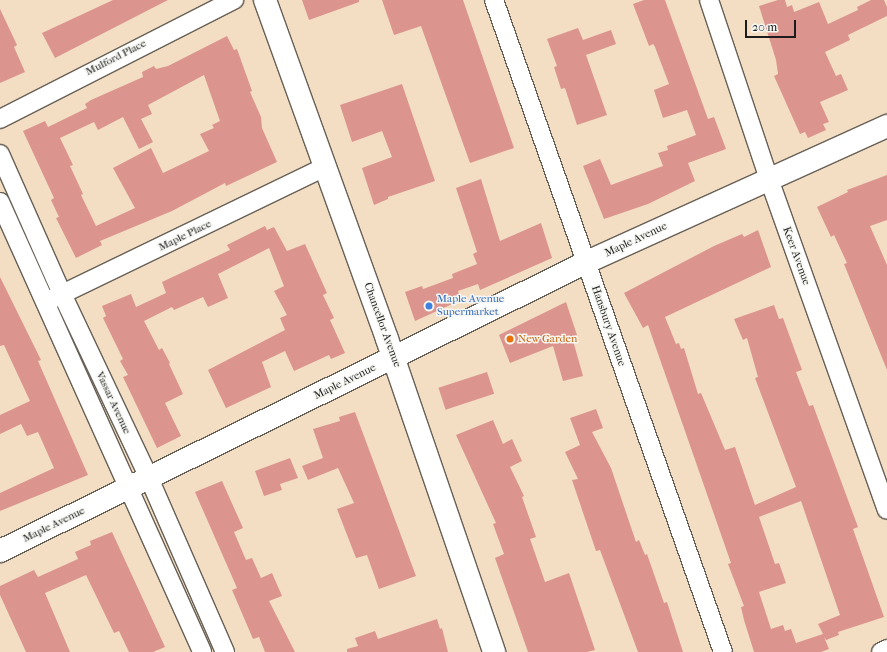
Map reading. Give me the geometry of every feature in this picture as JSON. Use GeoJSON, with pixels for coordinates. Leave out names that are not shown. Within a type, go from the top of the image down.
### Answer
{"type":"FeatureCollection","features":[{"type":"Feature","properties":{"kind":"street","name":"Mulford Place"},"geometry":{"type":"LineString","coordinates":[[0,119],[234,0]]}},
{"type":"Feature","properties":{"kind":"street","name":"Chancellor Avenue"},"geometry":{"type":"LineString","coordinates":[[265,0],[393,358],[494,652]]}},
{"type":"Feature","properties":{"kind":"street","name":"Hansbury Avenue"},"geometry":{"type":"LineString","coordinates":[[494,0],[722,652]]}},
{"type":"Feature","properties":{"kind":"street","name":"Keer Avenue"},"geometry":{"type":"LineString","coordinates":[[708,0],[769,180],[887,510]]}},
{"type":"Feature","properties":{"kind":"street","name":"Maple Avenue"},"geometry":{"type":"LineString","coordinates":[[0,551],[586,263],[887,126]]}},
{"type":"Feature","properties":{"kind":"street","name":"Vassar Avenue"},"geometry":{"type":"LineString","coordinates":[[0,154],[62,296],[149,478],[225,652]]}},
{"type":"Feature","properties":{"kind":"street","name":"Maple Place"},"geometry":{"type":"LineString","coordinates":[[44,301],[62,296],[325,167]]}},
{"type":"Feature","properties":{"kind":"street","name":"Vassar Avenue"},"geometry":{"type":"LineString","coordinates":[[0,202],[202,652]]}},
{"type":"Feature","properties":{"kind":"street"},"geometry":{"type":"LineString","coordinates":[[881,652],[887,649]]}},
{"type":"Feature","properties":{"kind":"building"},"geometry":{"type":"Polygon","coordinates":[[[113,0],[168,0],[55,58],[42,33],[113,0]]]}},
{"type":"Feature","properties":{"kind":"building"},"geometry":{"type":"Polygon","coordinates":[[[302,0],[359,0],[359,2],[309,20],[302,0]]]}},
{"type":"Feature","properties":{"kind":"building"},"geometry":{"type":"Polygon","coordinates":[[[382,0],[463,0],[514,148],[470,163],[421,26],[394,35],[382,0]]]}},
{"type":"Feature","properties":{"kind":"building"},"geometry":{"type":"Polygon","coordinates":[[[644,0],[665,0],[708,119],[714,117],[726,149],[688,163],[695,181],[648,204],[604,219],[583,166],[600,159],[611,185],[663,166],[658,153],[668,150],[667,146],[696,135],[687,110],[663,118],[654,90],[669,84],[655,47],[653,44],[649,46],[633,4],[644,0]]]}},
{"type":"Feature","properties":{"kind":"building"},"geometry":{"type":"Polygon","coordinates":[[[778,0],[785,0],[787,7],[792,5],[794,12],[819,2],[828,24],[858,10],[857,7],[871,0],[884,0],[887,7],[887,16],[848,35],[850,40],[825,52],[836,76],[841,74],[848,90],[820,102],[829,122],[823,124],[826,130],[808,138],[805,132],[800,134],[774,76],[778,74],[776,60],[759,6],[778,0]]]}},
{"type":"Feature","properties":{"kind":"building"},"geometry":{"type":"Polygon","coordinates":[[[0,9],[17,45],[14,47],[25,72],[0,83],[0,9]]]}},
{"type":"Feature","properties":{"kind":"building"},"geometry":{"type":"Polygon","coordinates":[[[578,28],[583,40],[611,30],[616,44],[586,55],[607,115],[577,125],[565,88],[561,89],[554,67],[557,66],[547,39],[578,28]]]}},
{"type":"Feature","properties":{"kind":"building"},"geometry":{"type":"Polygon","coordinates":[[[227,36],[234,50],[237,49],[252,91],[250,92],[261,117],[262,128],[277,162],[226,186],[225,183],[172,211],[100,241],[102,245],[76,258],[56,218],[59,217],[51,200],[54,198],[23,131],[45,121],[48,127],[87,108],[85,104],[91,100],[143,77],[142,72],[154,66],[156,69],[168,66],[227,36]],[[204,75],[148,105],[152,114],[141,119],[153,142],[139,149],[123,117],[98,130],[94,122],[60,138],[73,165],[70,166],[83,194],[81,195],[96,226],[135,208],[113,168],[151,148],[163,173],[209,151],[200,134],[214,128],[212,125],[220,121],[204,75]]]}},
{"type":"Feature","properties":{"kind":"building"},"geometry":{"type":"Polygon","coordinates":[[[402,84],[435,181],[388,197],[388,199],[374,205],[362,168],[392,157],[382,131],[352,142],[340,105],[402,84]]]}},
{"type":"Feature","properties":{"kind":"building"},"geometry":{"type":"Polygon","coordinates":[[[887,175],[887,220],[870,226],[887,265],[887,370],[844,264],[847,263],[834,235],[831,237],[817,207],[848,192],[847,190],[887,175]]]}},
{"type":"Feature","properties":{"kind":"building"},"geometry":{"type":"Polygon","coordinates":[[[481,179],[500,241],[541,223],[552,258],[480,290],[478,284],[458,291],[461,300],[415,321],[405,292],[422,286],[423,289],[453,278],[452,274],[477,264],[473,254],[477,252],[456,188],[481,179]]]}},
{"type":"Feature","properties":{"kind":"building"},"geometry":{"type":"Polygon","coordinates":[[[265,226],[267,230],[274,227],[287,251],[305,244],[327,293],[323,295],[334,318],[330,320],[345,353],[331,359],[329,355],[294,371],[285,351],[262,362],[271,387],[226,408],[208,370],[285,330],[280,318],[287,315],[274,291],[284,286],[269,248],[218,274],[228,298],[208,307],[203,297],[174,310],[172,307],[144,321],[159,350],[162,348],[183,394],[165,403],[181,436],[157,448],[123,377],[128,375],[120,361],[123,359],[103,318],[106,316],[102,306],[131,294],[136,307],[166,293],[162,282],[230,250],[227,245],[265,226]]]}},
{"type":"Feature","properties":{"kind":"building"},"geometry":{"type":"Polygon","coordinates":[[[758,230],[771,267],[665,317],[676,344],[679,343],[681,349],[684,348],[698,394],[701,393],[725,450],[735,447],[755,505],[796,487],[755,378],[758,377],[747,338],[743,340],[734,319],[774,305],[779,319],[783,318],[802,370],[796,372],[809,406],[813,405],[858,527],[853,529],[884,617],[838,632],[839,635],[826,640],[824,637],[829,649],[821,652],[754,652],[741,607],[744,606],[728,564],[731,563],[648,325],[643,328],[624,293],[714,246],[742,234],[744,237],[758,230]],[[801,501],[759,517],[775,564],[779,563],[786,583],[759,592],[771,629],[783,625],[785,631],[791,629],[796,643],[823,634],[818,624],[840,615],[801,501]]]}},
{"type":"Feature","properties":{"kind":"building"},"geometry":{"type":"Polygon","coordinates":[[[0,277],[41,360],[38,361],[88,475],[0,511],[0,493],[54,468],[38,432],[27,436],[21,424],[0,434],[0,415],[30,401],[4,345],[0,346],[0,277]]]}},
{"type":"Feature","properties":{"kind":"building"},"geometry":{"type":"Polygon","coordinates":[[[566,302],[577,335],[572,337],[583,376],[563,381],[553,346],[510,363],[499,335],[566,302]]]}},
{"type":"Feature","properties":{"kind":"building"},"geometry":{"type":"Polygon","coordinates":[[[487,372],[494,394],[446,410],[438,388],[487,372]]]}},
{"type":"Feature","properties":{"kind":"building"},"geometry":{"type":"Polygon","coordinates":[[[596,409],[603,428],[592,432],[611,468],[636,542],[639,540],[645,555],[647,554],[664,603],[667,602],[683,652],[638,652],[600,550],[596,551],[572,480],[578,479],[565,452],[580,445],[570,418],[596,409]]]}},
{"type":"Feature","properties":{"kind":"building"},"geometry":{"type":"Polygon","coordinates":[[[355,412],[416,576],[379,589],[367,555],[356,558],[337,509],[354,503],[338,468],[308,480],[302,466],[323,458],[313,429],[340,421],[339,417],[355,412]]]}},
{"type":"Feature","properties":{"kind":"building"},"geometry":{"type":"Polygon","coordinates":[[[493,420],[503,444],[512,439],[522,461],[510,467],[524,496],[522,497],[536,537],[530,539],[545,582],[569,573],[595,650],[587,652],[528,652],[495,558],[504,554],[493,524],[496,523],[456,435],[493,420]]]}},
{"type":"Feature","properties":{"kind":"building"},"geometry":{"type":"Polygon","coordinates":[[[290,458],[298,478],[280,484],[282,490],[264,496],[255,471],[290,458]]]}},
{"type":"Feature","properties":{"kind":"building"},"geometry":{"type":"Polygon","coordinates":[[[222,481],[243,528],[234,532],[246,560],[252,558],[261,578],[272,573],[282,596],[269,601],[295,652],[265,652],[259,637],[253,639],[232,590],[237,588],[195,492],[222,481]]]}},
{"type":"Feature","properties":{"kind":"building"},"geometry":{"type":"Polygon","coordinates":[[[112,532],[165,647],[153,652],[129,652],[119,631],[114,633],[86,575],[45,593],[70,652],[26,652],[0,595],[0,586],[34,570],[38,577],[78,559],[75,552],[91,545],[90,541],[112,532]]]}},
{"type":"Feature","properties":{"kind":"building"},"geometry":{"type":"Polygon","coordinates":[[[437,619],[440,629],[442,628],[448,652],[347,652],[347,649],[358,646],[355,638],[375,631],[378,639],[437,619]]]}},
{"type":"Feature","properties":{"kind":"place","name":"Maple Avenue Supermarket"},"geometry":{"type":"Point","coordinates":[429,306]}},
{"type":"Feature","properties":{"kind":"place","name":"New Garden"},"geometry":{"type":"Point","coordinates":[510,339]}}]}
